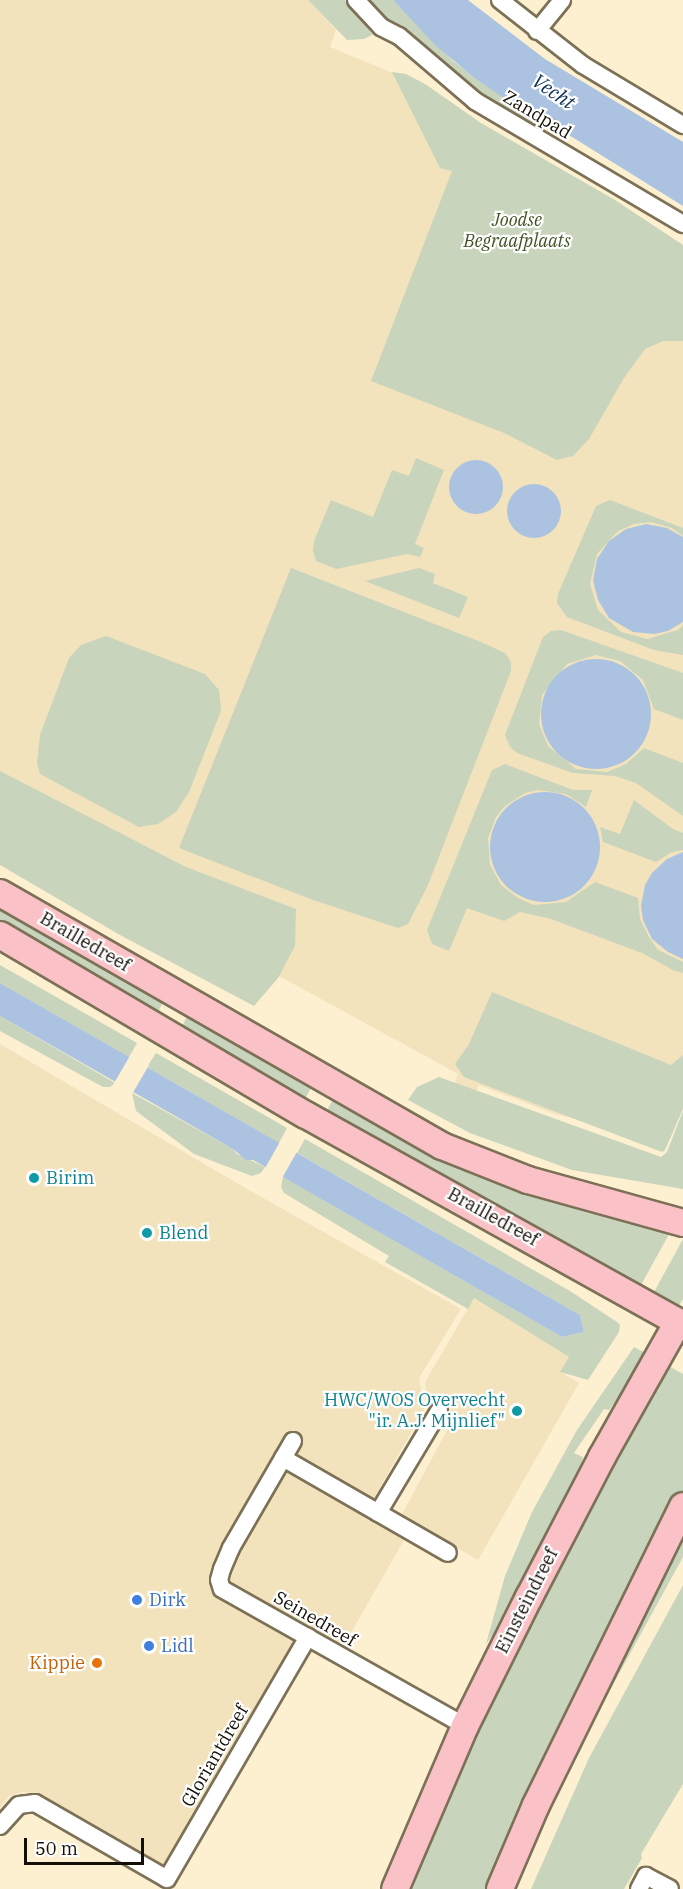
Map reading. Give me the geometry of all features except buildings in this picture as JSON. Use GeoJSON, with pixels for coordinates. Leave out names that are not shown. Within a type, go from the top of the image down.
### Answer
{"type":"FeatureCollection","features":[{"type":"Feature","properties":{"kind":"main road","name":"Brailledreef"},"geometry":{"type":"LineString","coordinates":[[0,893],[442,1146],[489,1167],[528,1180],[683,1223]]}},
{"type":"Feature","properties":{"kind":"main road","name":"Brailledreef"},"geometry":{"type":"LineString","coordinates":[[0,935],[306,1114],[678,1322]]}},
{"type":"Feature","properties":{"kind":"main road"},"geometry":{"type":"LineString","coordinates":[[306,1114],[327,1080]]}},
{"type":"Feature","properties":{"kind":"main road","name":"Einsteindreef"},"geometry":{"type":"LineString","coordinates":[[395,1889],[465,1726],[596,1467],[678,1322]]}},
{"type":"Feature","properties":{"kind":"main road"},"geometry":{"type":"LineString","coordinates":[[500,1889],[536,1805],[683,1506]]}},
{"type":"Feature","properties":{"kind":"street","name":"Zandpad"},"geometry":{"type":"LineString","coordinates":[[356,0],[381,27],[399,36],[475,101],[683,224]]}},
{"type":"Feature","properties":{"kind":"street"},"geometry":{"type":"LineString","coordinates":[[500,0],[583,65],[683,125]]}},
{"type":"Feature","properties":{"kind":"street"},"geometry":{"type":"LineString","coordinates":[[537,31],[562,0]]}},
{"type":"Feature","properties":{"kind":"street"},"geometry":{"type":"LineString","coordinates":[[378,1513],[439,1411]]}},
{"type":"Feature","properties":{"kind":"street"},"geometry":{"type":"LineString","coordinates":[[293,1442],[283,1458],[448,1553]]}},
{"type":"Feature","properties":{"kind":"street","name":"Seinedreef"},"geometry":{"type":"LineString","coordinates":[[283,1458],[252,1509],[222,1569],[219,1580],[222,1589],[465,1726]]}},
{"type":"Feature","properties":{"kind":"street","name":"Gloriantdreef"},"geometry":{"type":"LineString","coordinates":[[0,1826],[18,1805],[34,1803],[167,1880],[308,1637]]}},
{"type":"Feature","properties":{"kind":"street"},"geometry":{"type":"LineString","coordinates":[[639,1889],[646,1876],[670,1889]]}},
{"type":"Feature","properties":{"kind":"shaded area"},"geometry":{"type":"Polygon","coordinates":[[[0,0],[308,0],[336,30],[330,47],[393,73],[417,99],[683,308],[683,1099],[601,1125],[552,1113],[479,1085],[475,1097],[453,1089],[458,1074],[0,823],[0,0]]]}},
{"type":"Feature","properties":{"kind":"shaded area"},"geometry":{"type":"Polygon","coordinates":[[[0,1044],[254,1193],[461,1309],[419,1378],[424,1410],[363,1517],[404,1540],[336,1659],[305,1642],[166,1876],[35,1793],[23,1792],[9,1796],[0,1808],[0,1044]]]}},
{"type":"Feature","properties":{"kind":"shaded area"},"geometry":{"type":"Polygon","coordinates":[[[474,1298],[569,1357],[561,1372],[579,1383],[478,1560],[401,1516],[453,1419],[428,1404],[425,1382],[474,1298]]]}},
{"type":"Feature","properties":{"kind":"green space"},"geometry":{"type":"Polygon","coordinates":[[[308,0],[345,0],[369,28],[372,35],[364,39],[347,40],[308,0]]]}},
{"type":"Feature","properties":{"kind":"green space"},"geometry":{"type":"Polygon","coordinates":[[[364,0],[393,0],[453,61],[505,99],[540,117],[533,130],[477,95],[423,50],[414,34],[404,30],[395,32],[364,0]]]}},
{"type":"Feature","properties":{"kind":"green space","name":"Joodse Begraafplaats"},"geometry":{"type":"Polygon","coordinates":[[[392,72],[406,74],[425,84],[481,123],[615,200],[683,245],[683,341],[663,341],[645,349],[624,378],[589,439],[573,456],[557,460],[504,433],[371,381],[452,171],[440,168],[392,72]]]}},
{"type":"Feature","properties":{"kind":"green space"},"geometry":{"type":"Polygon","coordinates":[[[416,458],[444,470],[415,544],[424,548],[420,557],[407,554],[336,569],[316,561],[313,551],[314,541],[331,500],[373,517],[392,470],[409,476],[416,458]]]}},
{"type":"Feature","properties":{"kind":"green space"},"geometry":{"type":"Polygon","coordinates":[[[610,500],[683,528],[683,536],[672,528],[651,522],[634,524],[618,531],[597,554],[590,584],[598,610],[621,632],[647,639],[678,630],[683,625],[683,655],[654,650],[567,617],[557,603],[558,594],[596,506],[610,500]]]}},
{"type":"Feature","properties":{"kind":"green space"},"geometry":{"type":"Polygon","coordinates":[[[291,568],[481,642],[505,653],[511,662],[511,671],[428,885],[408,924],[398,928],[313,900],[179,848],[291,568]]]}},
{"type":"Feature","properties":{"kind":"green space"},"geometry":{"type":"Polygon","coordinates":[[[419,568],[435,574],[433,583],[468,597],[459,618],[365,581],[419,568]]]}},
{"type":"Feature","properties":{"kind":"green space"},"geometry":{"type":"Polygon","coordinates":[[[561,630],[683,673],[683,720],[654,709],[643,680],[620,661],[596,655],[567,664],[542,695],[539,724],[548,746],[576,769],[607,772],[626,764],[644,748],[683,763],[683,816],[636,783],[615,776],[573,773],[517,753],[510,747],[505,735],[543,637],[551,631],[561,630]]]}},
{"type":"Feature","properties":{"kind":"green space"},"geometry":{"type":"Polygon","coordinates":[[[106,636],[205,674],[219,690],[221,711],[189,792],[176,812],[158,824],[139,827],[40,774],[37,763],[40,735],[69,658],[81,645],[106,636]]]}},
{"type":"Feature","properties":{"kind":"green space"},"geometry":{"type":"Polygon","coordinates":[[[505,764],[573,790],[592,790],[586,807],[566,794],[538,790],[525,793],[504,807],[496,817],[488,838],[490,865],[501,885],[518,898],[534,905],[566,902],[595,882],[638,898],[640,919],[649,937],[658,950],[683,962],[683,973],[642,953],[551,919],[520,912],[504,921],[467,908],[449,951],[432,944],[427,930],[492,770],[505,764]]]}},
{"type":"Feature","properties":{"kind":"green space"},"geometry":{"type":"Polygon","coordinates":[[[0,771],[186,867],[296,909],[295,946],[278,978],[254,1006],[120,935],[0,865],[0,771]]]}},
{"type":"Feature","properties":{"kind":"green space"},"geometry":{"type":"Polygon","coordinates":[[[634,800],[673,829],[683,833],[683,850],[672,852],[656,862],[603,842],[600,827],[620,834],[634,800]]]}},
{"type":"Feature","properties":{"kind":"green space"},"geometry":{"type":"Polygon","coordinates":[[[0,904],[164,1000],[157,1014],[0,924],[0,904]]]}},
{"type":"Feature","properties":{"kind":"green space"},"geometry":{"type":"Polygon","coordinates":[[[0,965],[137,1043],[129,1057],[0,983],[0,965]]]}},
{"type":"Feature","properties":{"kind":"green space"},"geometry":{"type":"Polygon","coordinates":[[[492,992],[671,1065],[683,1055],[683,1109],[665,1150],[662,1152],[464,1077],[455,1064],[469,1044],[492,992]]]}},
{"type":"Feature","properties":{"kind":"green space"},"geometry":{"type":"Polygon","coordinates":[[[189,1013],[313,1084],[305,1099],[180,1030],[189,1013]]]}},
{"type":"Feature","properties":{"kind":"green space"},"geometry":{"type":"Polygon","coordinates":[[[0,1016],[115,1083],[110,1087],[103,1087],[0,1031],[0,1016]]]}},
{"type":"Feature","properties":{"kind":"green space"},"geometry":{"type":"Polygon","coordinates":[[[156,1053],[287,1128],[279,1143],[147,1067],[156,1053]]]}},
{"type":"Feature","properties":{"kind":"green space"},"geometry":{"type":"Polygon","coordinates":[[[439,1077],[661,1157],[667,1152],[683,1111],[683,1189],[572,1170],[470,1133],[408,1100],[417,1087],[439,1077]]]}},
{"type":"Feature","properties":{"kind":"green space"},"geometry":{"type":"Polygon","coordinates":[[[132,1093],[233,1149],[237,1154],[265,1167],[261,1173],[252,1176],[194,1154],[136,1111],[132,1093]]]}},
{"type":"Feature","properties":{"kind":"green space"},"geometry":{"type":"Polygon","coordinates":[[[334,1097],[457,1166],[514,1189],[673,1227],[641,1285],[324,1117],[334,1097]]]}},
{"type":"Feature","properties":{"kind":"green space"},"geometry":{"type":"Polygon","coordinates":[[[305,1139],[570,1291],[617,1322],[620,1325],[619,1332],[588,1380],[560,1372],[569,1357],[474,1298],[468,1309],[385,1262],[389,1256],[284,1193],[281,1187],[283,1177],[562,1337],[584,1332],[580,1315],[297,1153],[305,1139]]]}},
{"type":"Feature","properties":{"kind":"green space"},"geometry":{"type":"Polygon","coordinates":[[[683,1239],[683,1299],[677,1308],[653,1294],[683,1239]]]}},
{"type":"Feature","properties":{"kind":"green space"},"geometry":{"type":"Polygon","coordinates":[[[634,1347],[649,1355],[646,1362],[609,1410],[604,1409],[574,1453],[583,1457],[573,1496],[518,1599],[486,1644],[505,1576],[532,1512],[577,1430],[634,1347]]]}},
{"type":"Feature","properties":{"kind":"green space"},"geometry":{"type":"Polygon","coordinates":[[[663,1363],[683,1374],[683,1494],[490,1889],[403,1889],[494,1683],[663,1363]]]}},
{"type":"Feature","properties":{"kind":"green space"},"geometry":{"type":"Polygon","coordinates":[[[683,1539],[683,1557],[581,1743],[612,1678],[683,1539]]]}},
{"type":"Feature","properties":{"kind":"green space"},"geometry":{"type":"Polygon","coordinates":[[[683,1585],[683,1784],[641,1854],[642,1858],[624,1889],[531,1889],[589,1758],[683,1585]]]}},
{"type":"Feature","properties":{"kind":"water","name":"Vecht"},"geometry":{"type":"Polygon","coordinates":[[[393,0],[468,0],[545,59],[683,142],[683,206],[540,117],[505,99],[476,79],[436,46],[393,0]]]}},
{"type":"Feature","properties":{"kind":"water"},"geometry":{"type":"Polygon","coordinates":[[[476,460],[486,462],[495,468],[501,477],[503,487],[501,497],[495,506],[486,512],[476,514],[466,512],[457,506],[451,497],[449,487],[451,477],[457,468],[466,462],[476,460]]]}},
{"type":"Feature","properties":{"kind":"water"},"geometry":{"type":"Polygon","coordinates":[[[534,484],[544,486],[553,492],[559,501],[561,511],[559,521],[553,530],[544,536],[534,538],[524,536],[515,530],[509,521],[507,511],[509,501],[515,492],[524,486],[534,484]]]}},
{"type":"Feature","properties":{"kind":"water"},"geometry":{"type":"Polygon","coordinates":[[[646,524],[667,528],[683,537],[683,622],[668,631],[654,634],[633,632],[609,618],[598,600],[593,580],[597,559],[609,541],[626,529],[646,524]]]}},
{"type":"Feature","properties":{"kind":"water"},"geometry":{"type":"Polygon","coordinates":[[[596,659],[617,663],[635,675],[647,693],[651,714],[647,735],[635,753],[617,765],[596,769],[575,765],[557,753],[545,735],[541,714],[545,693],[557,675],[575,663],[596,659]]]}},
{"type":"Feature","properties":{"kind":"water"},"geometry":{"type":"Polygon","coordinates":[[[545,792],[566,796],[584,808],[596,826],[600,847],[596,868],[584,886],[566,898],[545,902],[524,898],[506,886],[494,868],[490,847],[494,826],[506,808],[524,796],[545,792]]]}},
{"type":"Feature","properties":{"kind":"water"},"geometry":{"type":"Polygon","coordinates":[[[683,852],[683,959],[668,952],[652,939],[643,920],[641,906],[645,885],[652,873],[667,859],[683,852]]]}},
{"type":"Feature","properties":{"kind":"water"},"geometry":{"type":"Polygon","coordinates":[[[0,983],[580,1315],[584,1332],[562,1337],[253,1160],[246,1160],[233,1149],[0,1016],[0,983]]]}},
{"type":"Feature","properties":{"kind":"pier"},"geometry":{"type":"Polygon","coordinates":[[[131,1054],[149,1065],[131,1096],[113,1085],[131,1054]]]}},
{"type":"Feature","properties":{"kind":"pier"},"geometry":{"type":"Polygon","coordinates":[[[281,1140],[298,1150],[281,1180],[264,1170],[281,1140]]]}},
{"type":"Feature","properties":{"kind":"place","name":"Birim"},"geometry":{"type":"Point","coordinates":[34,1178]}},
{"type":"Feature","properties":{"kind":"place","name":"Blend"},"geometry":{"type":"Point","coordinates":[147,1233]}},
{"type":"Feature","properties":{"kind":"place","name":"HWC/WOS Overvecht \"ir. A.J. Mijnlief\""},"geometry":{"type":"Point","coordinates":[517,1411]}},
{"type":"Feature","properties":{"kind":"place","name":"Dirk"},"geometry":{"type":"Point","coordinates":[137,1600]}},
{"type":"Feature","properties":{"kind":"place","name":"Lidl"},"geometry":{"type":"Point","coordinates":[149,1646]}},
{"type":"Feature","properties":{"kind":"place","name":"Kippie"},"geometry":{"type":"Point","coordinates":[97,1663]}}]}
